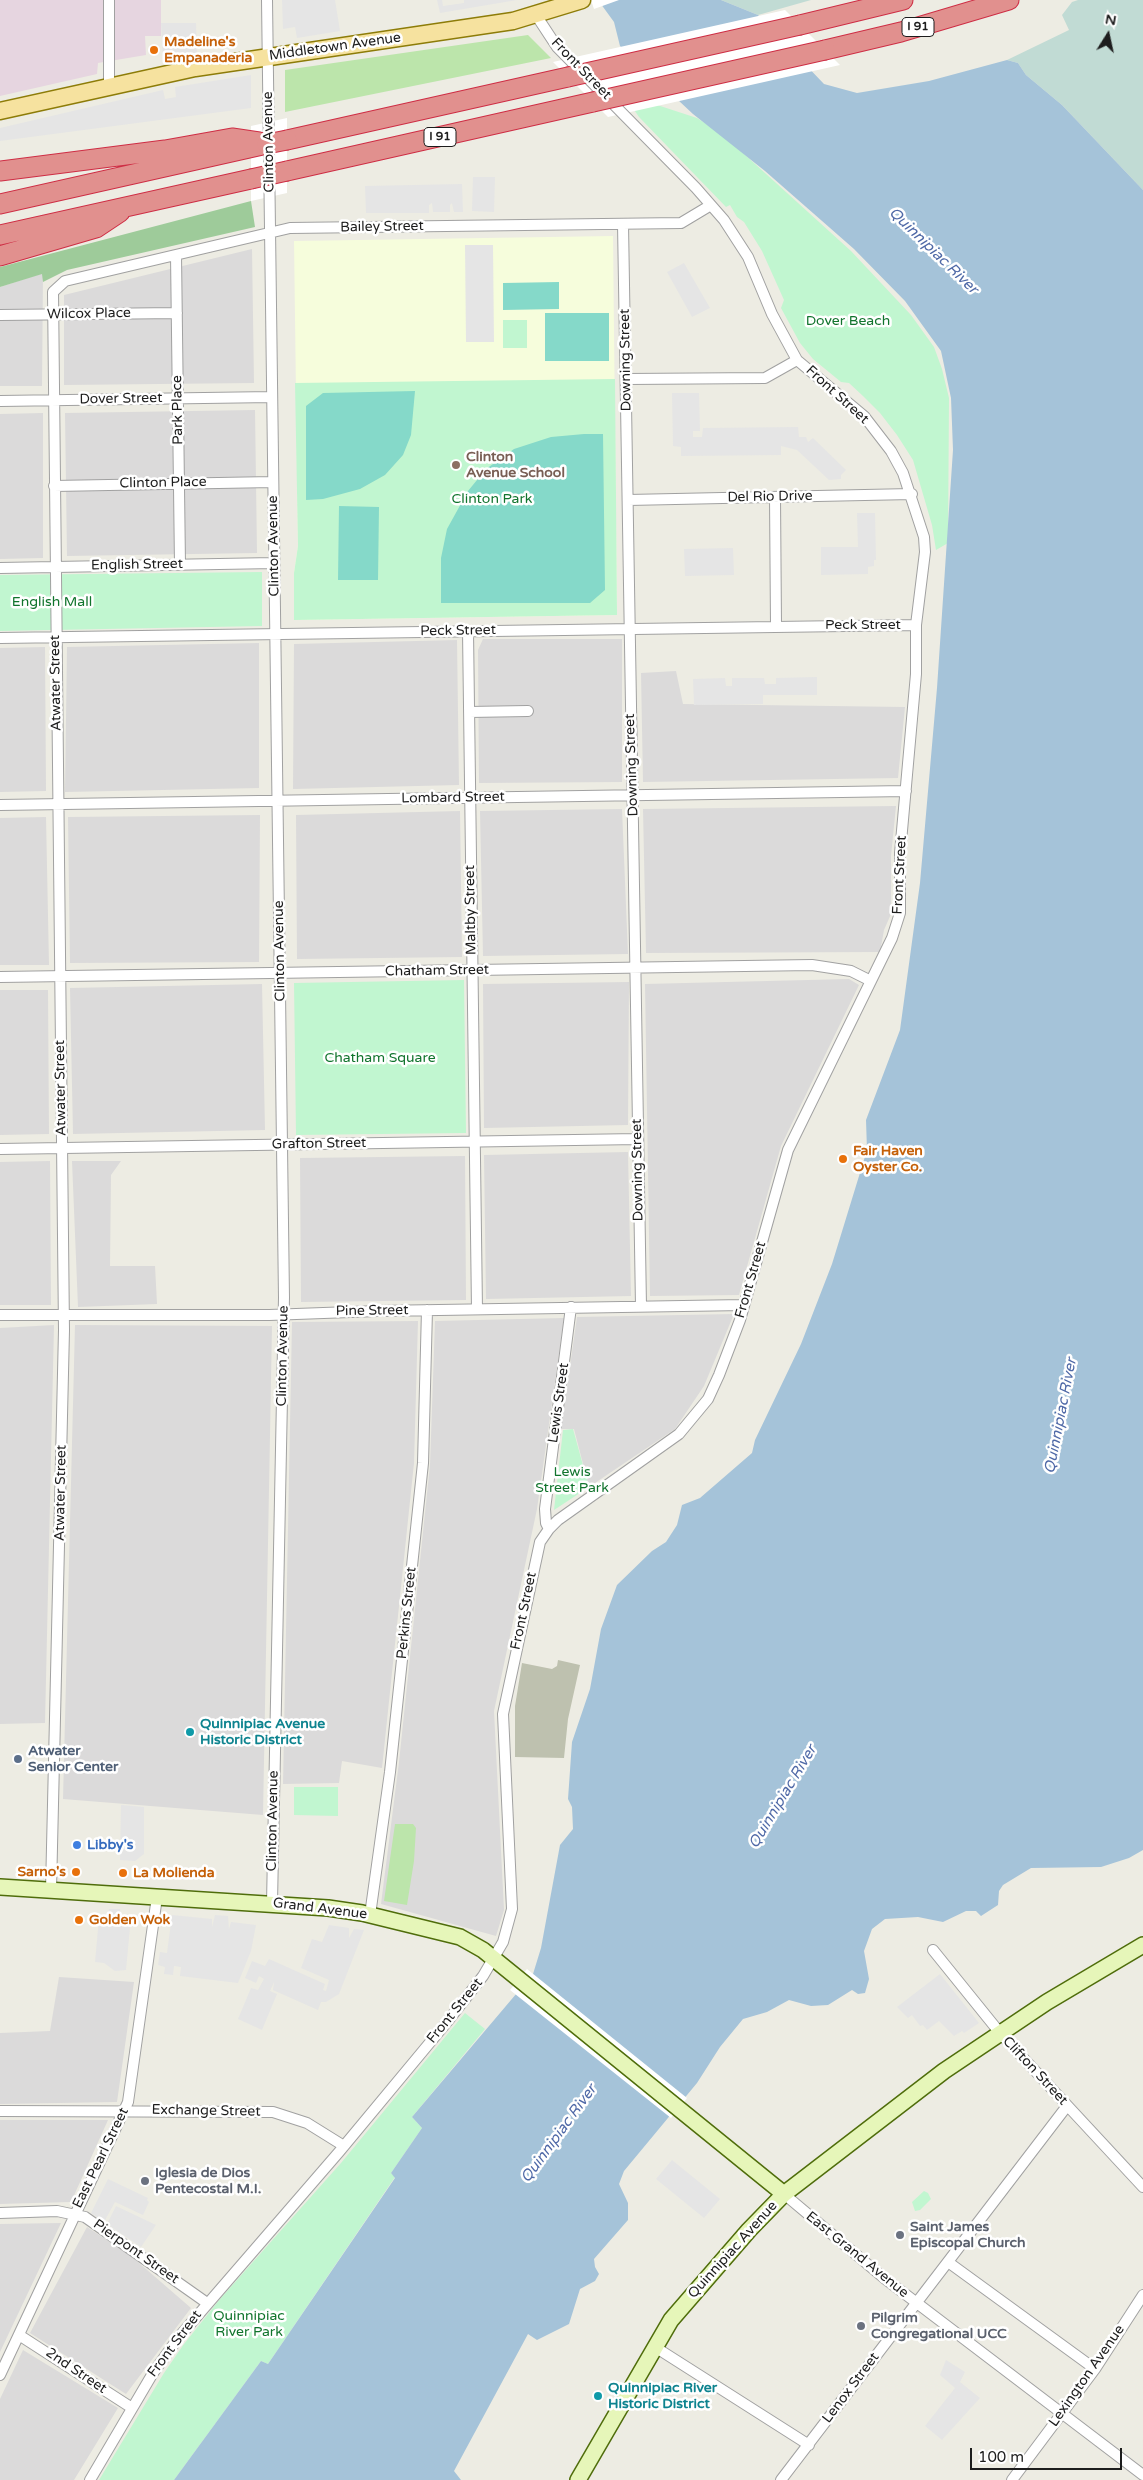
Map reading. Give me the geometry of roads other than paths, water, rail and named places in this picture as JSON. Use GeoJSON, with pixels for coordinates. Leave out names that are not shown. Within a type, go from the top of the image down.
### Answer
{"type":"FeatureCollection","features":[{"type":"Feature","properties":{"kind":"highway","name":"I 91"},"geometry":{"type":"LineString","coordinates":[[0,204],[256,144],[287,140],[800,25],[903,0]]}},
{"type":"Feature","properties":{"kind":"highway","name":"I 91"},"geometry":{"type":"LineString","coordinates":[[0,235],[825,50],[919,27],[1009,0]]}},
{"type":"Feature","properties":{"kind":"highway"},"geometry":{"type":"LineString","coordinates":[[0,170],[156,151],[232,138],[256,144]]}},
{"type":"Feature","properties":{"kind":"highway"},"geometry":{"type":"LineString","coordinates":[[0,256],[96,228],[110,220],[125,207]]}},
{"type":"Feature","properties":{"kind":"main road","name":"Middletown Avenue"},"geometry":{"type":"LineString","coordinates":[[0,111],[186,69],[513,21],[582,0]]}},
{"type":"Feature","properties":{"kind":"main road","name":"Grand Avenue"},"geometry":{"type":"LineString","coordinates":[[0,1887],[328,1908],[370,1915],[460,1937],[477,1945],[494,1958],[601,2045]]}},
{"type":"Feature","properties":{"kind":"main road","name":"Quinnipiac Avenue"},"geometry":{"type":"LineString","coordinates":[[578,2480],[671,2320],[749,2230],[784,2194],[997,2030],[1143,1945]]}},
{"type":"Feature","properties":{"kind":"main road","name":"East Grand Avenue"},"geometry":{"type":"LineString","coordinates":[[601,2045],[784,2194]]}},
{"type":"Feature","properties":{"kind":"street"},"geometry":{"type":"LineString","coordinates":[[109,0],[109,86]]}},
{"type":"Feature","properties":{"kind":"street","name":"Clinton Avenue"},"geometry":{"type":"LineString","coordinates":[[267,0],[284,1314],[272,1903]]}},
{"type":"Feature","properties":{"kind":"street","name":"Front Street"},"geometry":{"type":"LineString","coordinates":[[90,2480],[153,2373],[206,2303],[344,2146],[483,1976],[504,1939],[512,1908],[504,1709],[540,1542],[549,1529],[669,1442],[695,1417],[719,1375],[744,1305],[788,1150],[892,938],[900,913],[900,853],[916,674],[916,625],[925,552],[924,537],[912,494],[891,451],[864,416],[797,360],[772,314],[748,257],[737,238],[712,205],[556,46],[536,15]]}},
{"type":"Feature","properties":{"kind":"street","name":"Bailey Street"},"geometry":{"type":"LineString","coordinates":[[55,288],[65,281],[290,228],[681,223],[712,205]]}},
{"type":"Feature","properties":{"kind":"street","name":"Downing Street"},"geometry":{"type":"LineString","coordinates":[[623,224],[627,379],[628,628],[633,796],[641,1306]]}},
{"type":"Feature","properties":{"kind":"street","name":"Park Place"},"geometry":{"type":"LineString","coordinates":[[176,255],[180,565]]}},
{"type":"Feature","properties":{"kind":"street","name":"Atwater Street"},"geometry":{"type":"LineString","coordinates":[[51,1890],[64,1315],[54,567],[52,297],[55,288]]}},
{"type":"Feature","properties":{"kind":"street","name":"Wilcox Place"},"geometry":{"type":"LineString","coordinates":[[0,315],[177,313]]}},
{"type":"Feature","properties":{"kind":"street"},"geometry":{"type":"LineString","coordinates":[[627,379],[765,378],[797,360]]}},
{"type":"Feature","properties":{"kind":"street","name":"Dover Street"},"geometry":{"type":"LineString","coordinates":[[0,401],[272,398]]}},
{"type":"Feature","properties":{"kind":"street","name":"Clinton Place"},"geometry":{"type":"LineString","coordinates":[[54,486],[273,482]]}},
{"type":"Feature","properties":{"kind":"street","name":"Del Rio Drive"},"geometry":{"type":"LineString","coordinates":[[628,500],[912,494]]}},
{"type":"Feature","properties":{"kind":"street"},"geometry":{"type":"LineString","coordinates":[[775,497],[776,626]]}},
{"type":"Feature","properties":{"kind":"street","name":"English Street"},"geometry":{"type":"LineString","coordinates":[[0,568],[274,563]]}},
{"type":"Feature","properties":{"kind":"street","name":"Peck Street"},"geometry":{"type":"LineString","coordinates":[[0,638],[916,625]]}},
{"type":"Feature","properties":{"kind":"street","name":"Maltby Street"},"geometry":{"type":"LineString","coordinates":[[468,631],[477,1309]]}},
{"type":"Feature","properties":{"kind":"street"},"geometry":{"type":"LineString","coordinates":[[469,712],[528,711]]}},
{"type":"Feature","properties":{"kind":"street","name":"Lombard Street"},"geometry":{"type":"LineString","coordinates":[[0,805],[906,791]]}},
{"type":"Feature","properties":{"kind":"street","name":"Chatham Street"},"geometry":{"type":"LineString","coordinates":[[0,977],[812,966],[851,972],[871,981]]}},
{"type":"Feature","properties":{"kind":"street","name":"Grafton Street"},"geometry":{"type":"LineString","coordinates":[[0,1149],[638,1139]]}},
{"type":"Feature","properties":{"kind":"street","name":"Pine Street"},"geometry":{"type":"LineString","coordinates":[[0,1315],[284,1314],[744,1305]]}},
{"type":"Feature","properties":{"kind":"street","name":"Lewis Street"},"geometry":{"type":"LineString","coordinates":[[549,1529],[545,1510],[571,1307]]}},
{"type":"Feature","properties":{"kind":"street","name":"Perkins Street"},"geometry":{"type":"LineString","coordinates":[[370,1915],[390,1772],[423,1463],[427,1310]]}},
{"type":"Feature","properties":{"kind":"street","name":"East Pearl Street"},"geometry":{"type":"LineString","coordinates":[[0,2376],[74,2214],[128,2102],[157,1897]]}},
{"type":"Feature","properties":{"kind":"street","name":"Clifton Street"},"geometry":{"type":"LineString","coordinates":[[933,1950],[997,2030],[1143,2187]]}},
{"type":"Feature","properties":{"kind":"street","name":"Lenox Street"},"geometry":{"type":"LineString","coordinates":[[781,2480],[1068,2106]]}},
{"type":"Feature","properties":{"kind":"street","name":"Exchange Street"},"geometry":{"type":"LineString","coordinates":[[0,2111],[273,2112],[307,2122],[344,2146]]}},
{"type":"Feature","properties":{"kind":"street","name":"East Grand Avenue"},"geometry":{"type":"LineString","coordinates":[[784,2194],[884,2278],[1143,2475]]}},
{"type":"Feature","properties":{"kind":"street","name":"Pierpont Street"},"geometry":{"type":"LineString","coordinates":[[0,2213],[57,2212],[74,2214],[90,2220],[206,2303]]}},
{"type":"Feature","properties":{"kind":"street"},"geometry":{"type":"LineString","coordinates":[[948,2262],[1095,2369]]}},
{"type":"Feature","properties":{"kind":"street","name":"Lexington Avenue"},"geometry":{"type":"LineString","coordinates":[[1012,2480],[1095,2369],[1143,2295]]}},
{"type":"Feature","properties":{"kind":"street","name":"2nd Street"},"geometry":{"type":"LineString","coordinates":[[19,2335],[132,2408]]}},
{"type":"Feature","properties":{"kind":"street"},"geometry":{"type":"LineString","coordinates":[[655,2347],[808,2445]]}},
{"type":"Feature","properties":{"kind":"water","name":"Quinnipiac River"},"geometry":{"type":"Polygon","coordinates":[[[598,0],[721,0],[758,15],[824,84],[857,93],[929,81],[1007,60],[1018,63],[1026,75],[1062,105],[1143,190],[1143,1850],[1129,1858],[1101,1867],[1031,1868],[1003,1885],[999,1891],[998,1905],[981,1916],[976,1911],[966,1911],[943,1922],[918,1917],[885,1919],[872,1929],[864,1951],[869,1979],[865,1993],[858,1994],[852,1990],[828,2005],[811,2006],[789,2000],[767,2012],[743,2019],[720,2047],[697,2083],[624,2171],[619,2184],[628,2203],[628,2220],[594,2259],[595,2267],[599,2274],[595,2281],[580,2289],[569,2324],[537,2340],[528,2334],[454,2471],[461,2480],[174,2480],[261,2361],[268,2364],[395,2178],[391,2173],[422,2128],[412,2117],[533,1974],[541,1948],[560,1845],[573,1829],[572,1807],[568,1799],[572,1742],[590,1689],[601,1629],[617,1585],[652,1551],[666,1542],[677,1525],[682,1505],[700,1498],[752,1453],[755,1440],[801,1344],[832,1264],[867,1150],[866,1120],[900,1030],[920,883],[937,688],[953,450],[951,398],[941,351],[905,301],[854,249],[765,171],[693,114],[620,46],[614,22],[598,0]]]}},
{"type":"Feature","properties":{"kind":"place","name":"Madeline's Empanaderia"},"geometry":{"type":"Point","coordinates":[154,50]}},
{"type":"Feature","properties":{"kind":"place","name":"Clinton Avenue School"},"geometry":{"type":"Point","coordinates":[456,465]}},
{"type":"Feature","properties":{"kind":"place","name":"Fair Haven Oyster Co."},"geometry":{"type":"Point","coordinates":[843,1159]}},
{"type":"Feature","properties":{"kind":"place","name":"Quinnipiac Avenue Historic District"},"geometry":{"type":"Point","coordinates":[190,1732]}},
{"type":"Feature","properties":{"kind":"place","name":"Atwater Senior Center"},"geometry":{"type":"Point","coordinates":[18,1759]}},
{"type":"Feature","properties":{"kind":"place","name":"Libby's"},"geometry":{"type":"Point","coordinates":[77,1845]}},
{"type":"Feature","properties":{"kind":"place","name":"Sarno's"},"geometry":{"type":"Point","coordinates":[76,1872]}},
{"type":"Feature","properties":{"kind":"place","name":"La Molienda"},"geometry":{"type":"Point","coordinates":[123,1873]}},
{"type":"Feature","properties":{"kind":"place","name":"Golden Wok"},"geometry":{"type":"Point","coordinates":[79,1920]}},
{"type":"Feature","properties":{"kind":"place","name":"Iglesia de Dios Pentecostal M.I."},"geometry":{"type":"Point","coordinates":[145,2181]}},
{"type":"Feature","properties":{"kind":"place","name":"Saint James Episcopal Church"},"geometry":{"type":"Point","coordinates":[900,2235]}},
{"type":"Feature","properties":{"kind":"place","name":"Pilgrim Congregational UCC"},"geometry":{"type":"Point","coordinates":[861,2326]}},
{"type":"Feature","properties":{"kind":"place","name":"Quinnipiac River Historic District"},"geometry":{"type":"Point","coordinates":[598,2396]}},
{"type":"Feature","properties":{"kind":"park label","name":"Dover Beach"},"geometry":{"type":"Point","coordinates":[848,321]}},
{"type":"Feature","properties":{"kind":"park label","name":"Clinton Park"},"geometry":{"type":"Point","coordinates":[492,499]}},
{"type":"Feature","properties":{"kind":"park label","name":"English Mall"},"geometry":{"type":"Point","coordinates":[52,602]}},
{"type":"Feature","properties":{"kind":"park label","name":"Chatham Square"},"geometry":{"type":"Point","coordinates":[380,1058]}},
{"type":"Feature","properties":{"kind":"park label","name":"Lewis Street Park"},"geometry":{"type":"Point","coordinates":[572,1480]}},
{"type":"Feature","properties":{"kind":"park label","name":"Quinnipiac River Park"},"geometry":{"type":"Point","coordinates":[249,2324]}}]}
